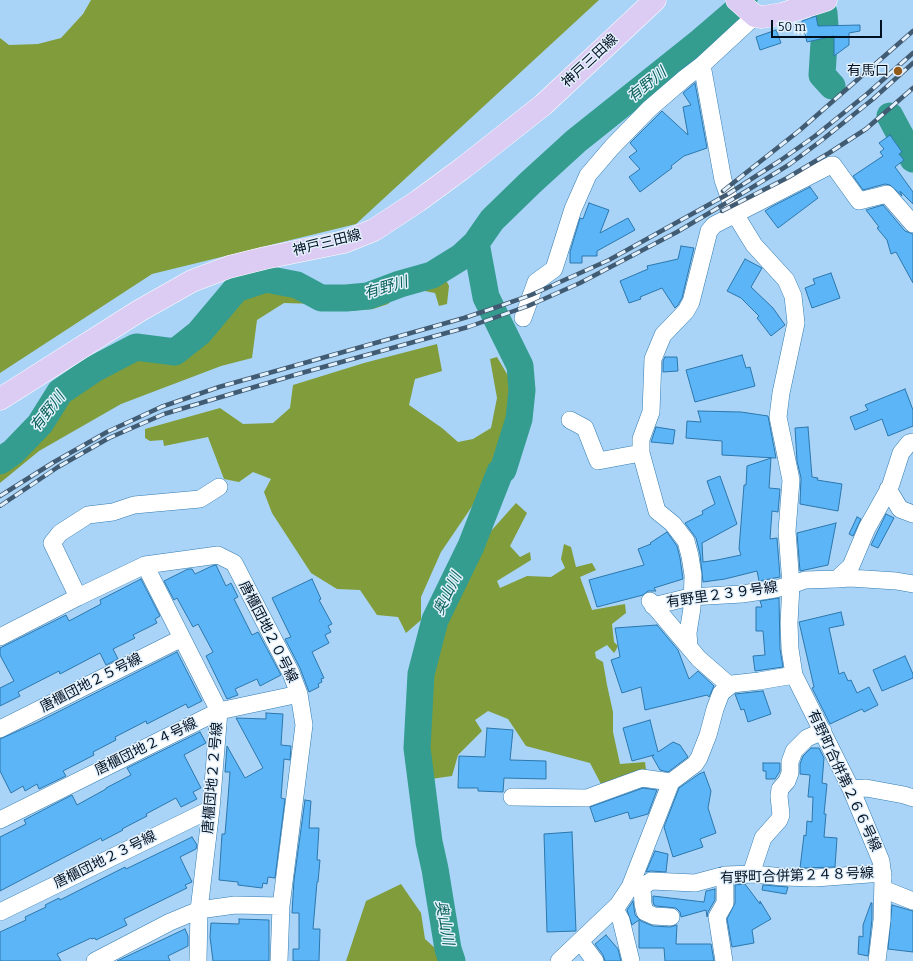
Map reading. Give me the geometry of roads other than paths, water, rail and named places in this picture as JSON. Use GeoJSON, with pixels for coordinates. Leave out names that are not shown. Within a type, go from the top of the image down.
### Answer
{"type":"FeatureCollection","features":[{"type":"Feature","properties":{"kind":"main road","name":"神戸三田線"},"geometry":{"type":"LineString","coordinates":[[0,399],[139,311],[192,281],[229,267],[264,258],[344,242],[374,230],[463,168],[543,105],[655,0]]}},
{"type":"Feature","properties":{"kind":"main road"},"geometry":{"type":"LineString","coordinates":[[747,9],[772,17],[819,2]]}},
{"type":"Feature","properties":{"kind":"street"},"geometry":{"type":"LineString","coordinates":[[523,318],[536,282],[554,269],[573,209],[588,175],[612,147],[649,109],[684,78],[702,65],[747,9]]}},
{"type":"Feature","properties":{"kind":"street","name":"有野町合併第２６６号線"},"geometry":{"type":"LineString","coordinates":[[702,65],[723,180],[735,214],[754,245],[786,280],[793,296],[796,324],[778,417],[791,480],[787,531],[791,585],[789,623],[790,649],[794,675],[851,789],[881,861],[883,881],[882,920],[877,961]]}},
{"type":"Feature","properties":{"kind":"street"},"geometry":{"type":"LineString","coordinates":[[729,685],[699,659],[689,647],[688,633],[692,608],[693,575],[690,556],[686,541],[673,524],[657,512],[642,453],[642,438],[651,412],[653,359],[663,335],[686,311],[692,302],[709,231],[714,225],[735,214],[833,165],[859,200],[887,194],[913,224]]}},
{"type":"Feature","properties":{"kind":"street"},"geometry":{"type":"LineString","coordinates":[[570,420],[585,428],[598,460],[642,453]]}},
{"type":"Feature","properties":{"kind":"street"},"geometry":{"type":"LineString","coordinates":[[837,579],[851,566],[867,528],[888,490],[901,453],[909,444],[913,442]]}},
{"type":"Feature","properties":{"kind":"street"},"geometry":{"type":"LineString","coordinates":[[78,597],[52,543],[60,532],[88,515],[113,512],[134,505],[200,499],[219,486]]}},
{"type":"Feature","properties":{"kind":"street"},"geometry":{"type":"LineString","coordinates":[[888,490],[900,509],[913,514]]}},
{"type":"Feature","properties":{"kind":"street","name":"唐櫃団地２０号線"},"geometry":{"type":"LineString","coordinates":[[0,637],[145,565],[218,555],[234,563],[291,673],[299,694],[304,725],[281,906],[279,961]]}},
{"type":"Feature","properties":{"kind":"street","name":"唐櫃団地２２号線"},"geometry":{"type":"LineString","coordinates":[[145,565],[219,711],[211,809],[199,910],[197,960]]}},
{"type":"Feature","properties":{"kind":"street","name":"有野里２３９号線"},"geometry":{"type":"LineString","coordinates":[[689,647],[652,603],[692,597],[742,594],[774,589],[805,580],[850,578],[896,581],[913,584]]}},
{"type":"Feature","properties":{"kind":"street","name":"唐櫃団地２５号線"},"geometry":{"type":"LineString","coordinates":[[0,729],[182,638]]}},
{"type":"Feature","properties":{"kind":"street"},"geometry":{"type":"LineString","coordinates":[[559,961],[636,887],[671,782],[695,764],[699,758],[721,693],[732,684],[794,675]]}},
{"type":"Feature","properties":{"kind":"street","name":"唐櫃団地２４号線"},"geometry":{"type":"LineString","coordinates":[[0,820],[219,711],[299,694]]}},
{"type":"Feature","properties":{"kind":"street"},"geometry":{"type":"LineString","coordinates":[[751,874],[763,838],[779,820],[782,814],[779,796],[780,789],[787,781],[790,773],[790,762],[794,751],[807,738],[823,731]]}},
{"type":"Feature","properties":{"kind":"street"},"geometry":{"type":"LineString","coordinates":[[512,797],[587,798],[642,778],[671,782]]}},
{"type":"Feature","properties":{"kind":"street"},"geometry":{"type":"LineString","coordinates":[[851,789],[866,788],[913,798]]}},
{"type":"Feature","properties":{"kind":"street","name":"唐櫃団地２３号線"},"geometry":{"type":"LineString","coordinates":[[0,912],[211,809]]}},
{"type":"Feature","properties":{"kind":"street","name":"有野町合併第２４８号線"},"geometry":{"type":"LineString","coordinates":[[636,887],[651,881],[694,883],[725,875],[751,874],[783,877],[883,881],[913,900]]}},
{"type":"Feature","properties":{"kind":"street"},"geometry":{"type":"LineString","coordinates":[[724,961],[717,917],[725,903],[725,875]]}},
{"type":"Feature","properties":{"kind":"street"},"geometry":{"type":"LineString","coordinates":[[636,887],[645,912],[654,916],[671,917]]}},
{"type":"Feature","properties":{"kind":"street"},"geometry":{"type":"LineString","coordinates":[[95,961],[170,922],[199,910],[234,905],[281,906]]}},
{"type":"Feature","properties":{"kind":"street"},"geometry":{"type":"LineString","coordinates":[[615,908],[621,920],[631,961]]}},
{"type":"Feature","properties":{"kind":"street"},"geometry":{"type":"LineString","coordinates":[[580,941],[596,961]]}},
{"type":"Feature","properties":{"kind":"waterway","name":"有野川"},"geometry":{"type":"LineString","coordinates":[[0,461],[13,452],[40,424],[60,392],[94,369],[136,347],[175,352],[199,333],[236,289],[266,279],[297,285],[321,298],[346,298],[368,296],[400,284],[432,275],[461,257],[476,243],[492,220],[576,141],[700,42],[735,12],[744,0]]}},
{"type":"Feature","properties":{"kind":"waterway"},"geometry":{"type":"LineString","coordinates":[[819,0],[824,13],[825,26],[822,75],[832,86]]}},
{"type":"Feature","properties":{"kind":"waterway"},"geometry":{"type":"LineString","coordinates":[[890,116],[913,159]]}},
{"type":"Feature","properties":{"kind":"waterway","name":"奥山川"},"geometry":{"type":"LineString","coordinates":[[452,961],[448,949],[429,842],[417,748],[421,674],[435,620],[471,546],[500,472],[503,470],[519,419],[522,390],[520,366],[486,297],[476,243]]}},
{"type":"Feature","properties":{"kind":"railway"},"geometry":{"type":"LineString","coordinates":[[723,191],[800,130],[913,31]]}},
{"type":"Feature","properties":{"kind":"railway"},"geometry":{"type":"LineString","coordinates":[[0,496],[54,462],[107,432],[161,407],[219,387],[464,318],[531,295],[609,260],[728,194],[781,160],[815,136],[867,94],[913,53]]}},
{"type":"Feature","properties":{"kind":"railway"},"geometry":{"type":"LineString","coordinates":[[0,506],[58,467],[109,438],[164,414],[298,374],[468,327],[528,306],[580,283],[677,232],[790,164],[873,99],[913,63]]}},
{"type":"Feature","properties":{"kind":"railway"},"geometry":{"type":"LineString","coordinates":[[722,211],[787,178],[829,153],[866,129],[913,88]]}},
{"type":"Feature","properties":{"kind":"place","name":"有馬口"},"geometry":{"type":"Point","coordinates":[898,71]}}]}
